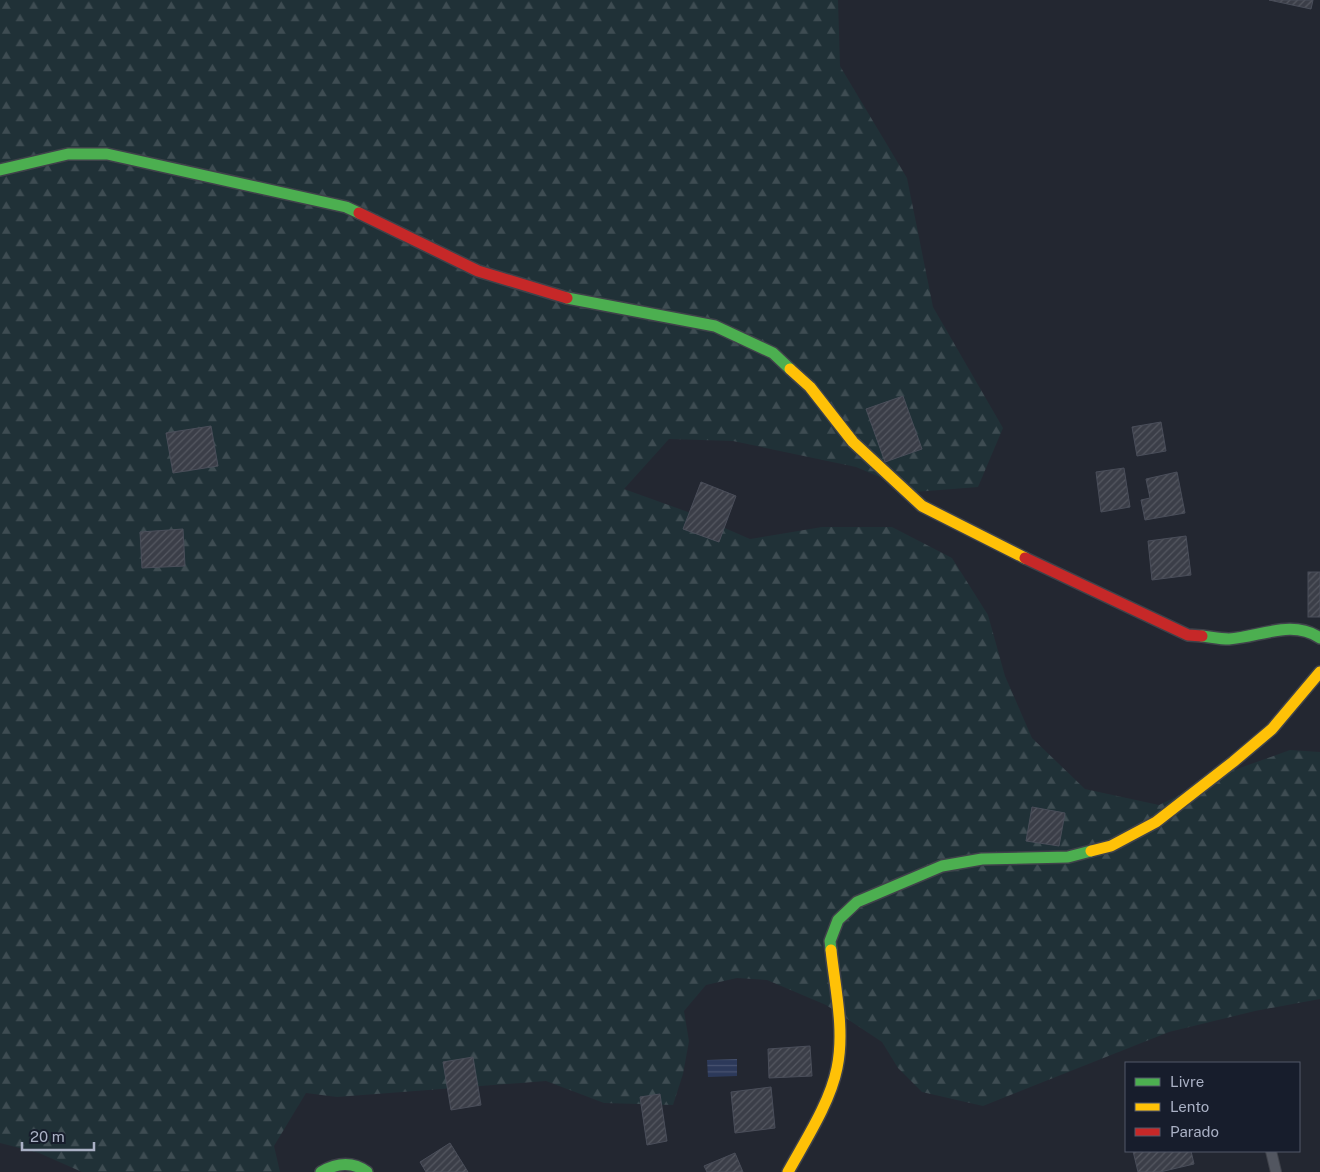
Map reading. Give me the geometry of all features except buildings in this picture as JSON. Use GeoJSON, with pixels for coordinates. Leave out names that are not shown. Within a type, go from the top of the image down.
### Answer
{"type":"FeatureCollection","features":[{"type":"Feature","properties":{"kind":"street"},"geometry":{"type":"LineString","coordinates":[[0,170],[68,154],[106,154],[346,206],[478,271],[560,297],[716,326],[773,353],[810,387],[853,442],[922,506],[986,540],[1188,635],[1228,639],[1308,630],[1320,638]]}},
{"type":"Feature","properties":{"kind":"street"},"geometry":{"type":"LineString","coordinates":[[788,1172],[822,1108],[837,1069],[840,1035],[830,941],[838,920],[857,902],[942,866],[982,859],[1068,857],[1111,846],[1156,822],[1233,762],[1272,729],[1320,672]]}},
{"type":"Feature","properties":{"kind":"street"},"geometry":{"type":"LineString","coordinates":[[321,1172],[329,1167],[346,1164],[355,1165],[367,1172]]}},
{"type":"Feature","properties":{"kind":"lane"},"geometry":{"type":"LineString","coordinates":[[1271,1152],[1276,1172]]}},
{"type":"Feature","properties":{"kind":"green space"},"geometry":{"type":"Polygon","coordinates":[[[0,0],[838,0],[840,66],[907,178],[933,307],[1003,428],[978,487],[915,492],[856,467],[733,441],[669,439],[624,489],[688,512],[750,539],[822,527],[892,527],[952,558],[988,615],[1005,676],[1032,738],[1085,789],[1159,805],[1223,774],[1290,750],[1320,752],[1320,999],[1255,1011],[1169,1032],[983,1106],[922,1092],[898,1068],[882,1042],[826,1005],[767,980],[737,978],[706,985],[684,1011],[689,1041],[683,1074],[673,1105],[604,1103],[546,1081],[337,1097],[306,1093],[274,1146],[280,1172],[82,1172],[39,1153],[0,1143],[0,0]]]}},
{"type":"Feature","properties":{"kind":"water"},"geometry":{"type":"Polygon","coordinates":[[[737,1059],[737,1076],[708,1077],[707,1060],[737,1059]]]}},
{"type":"Feature","properties":{"kind":"traffic: fast"},"geometry":{"type":"LineString","coordinates":[[0,170],[68,154],[107,154],[346,207],[359,213]]}},
{"type":"Feature","properties":{"kind":"traffic: fast"},"geometry":{"type":"LineString","coordinates":[[567,298],[715,326],[773,353],[790,369]]}},
{"type":"Feature","properties":{"kind":"traffic: fast"},"geometry":{"type":"LineString","coordinates":[[1202,636],[1229,639],[1287,629],[1298,630],[1320,638]]}},
{"type":"Feature","properties":{"kind":"traffic: fast"},"geometry":{"type":"LineString","coordinates":[[831,950],[830,941],[838,920],[857,902],[942,866],[982,859],[1068,857],[1091,851]]}},
{"type":"Feature","properties":{"kind":"traffic: fast"},"geometry":{"type":"LineString","coordinates":[[321,1172],[344,1164],[356,1166],[367,1172]]}},
{"type":"Feature","properties":{"kind":"traffic: slow"},"geometry":{"type":"LineString","coordinates":[[790,369],[810,387],[853,442],[922,506],[1025,558]]}},
{"type":"Feature","properties":{"kind":"traffic: slow"},"geometry":{"type":"LineString","coordinates":[[1091,851],[1111,846],[1156,822],[1233,762],[1272,729],[1320,672]]}},
{"type":"Feature","properties":{"kind":"traffic: slow"},"geometry":{"type":"LineString","coordinates":[[788,1172],[823,1108],[837,1068],[840,1024],[831,950]]}},
{"type":"Feature","properties":{"kind":"traffic: jam"},"geometry":{"type":"LineString","coordinates":[[359,213],[478,271],[567,298]]}},
{"type":"Feature","properties":{"kind":"traffic: jam"},"geometry":{"type":"LineString","coordinates":[[1025,558],[1188,635],[1202,636]]}}]}
